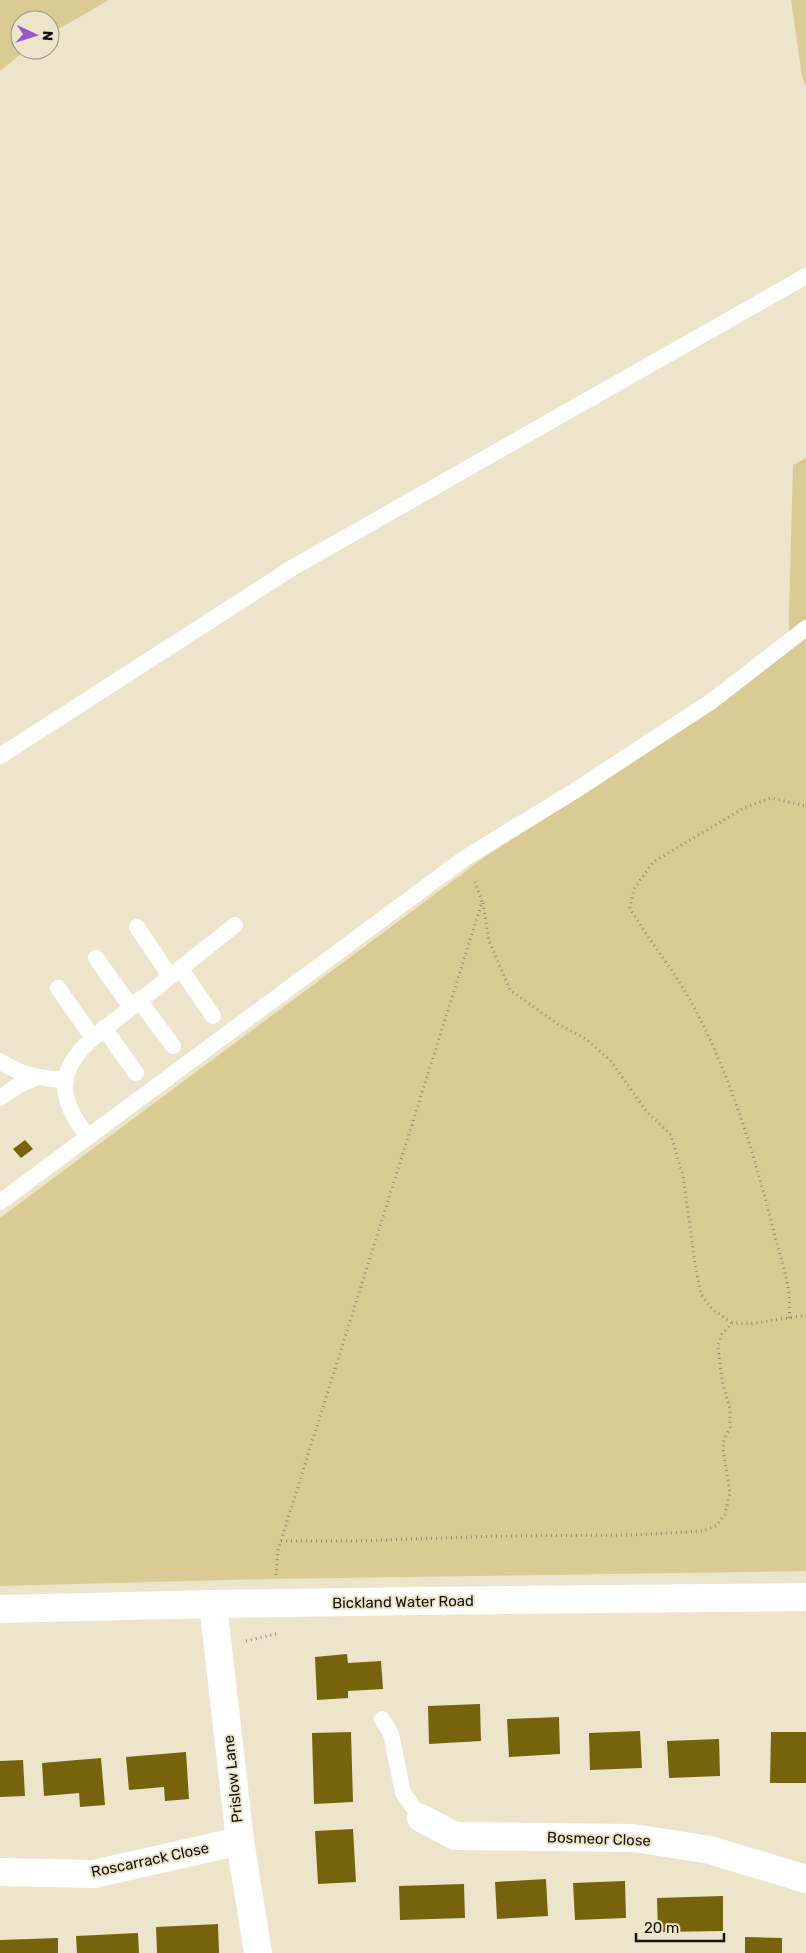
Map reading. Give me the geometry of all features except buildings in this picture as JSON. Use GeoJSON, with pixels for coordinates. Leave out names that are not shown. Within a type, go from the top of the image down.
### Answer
{"type":"FeatureCollection","features":[{"type":"Feature","properties":{"kind":"street","name":"Bickland Water Road"},"geometry":{"type":"LineString","coordinates":[[0,1609],[274,1603],[806,1596]]}},
{"type":"Feature","properties":{"kind":"street","name":"Prislow Lane"},"geometry":{"type":"LineString","coordinates":[[213,1604],[240,1841],[258,1953]]}},
{"type":"Feature","properties":{"kind":"street","name":"Bosmeor Close"},"geometry":{"type":"LineString","coordinates":[[421,1818],[455,1836],[634,1838],[700,1848],[806,1879]]}},
{"type":"Feature","properties":{"kind":"street","name":"Roscarrack Close"},"geometry":{"type":"LineString","coordinates":[[0,1872],[94,1874],[240,1841]]}},
{"type":"Feature","properties":{"kind":"lane"},"geometry":{"type":"LineString","coordinates":[[0,756],[292,568],[806,276]]}},
{"type":"Feature","properties":{"kind":"lane"},"geometry":{"type":"LineString","coordinates":[[0,1202],[466,858],[573,792],[712,701],[806,628]]}},
{"type":"Feature","properties":{"kind":"lane"},"geometry":{"type":"LineString","coordinates":[[88,1137],[74,1118],[70,1108],[66,1080],[68,1068],[73,1057],[99,1033],[235,925]]}},
{"type":"Feature","properties":{"kind":"lane"},"geometry":{"type":"LineString","coordinates":[[136,927],[213,1016]]}},
{"type":"Feature","properties":{"kind":"lane"},"geometry":{"type":"LineString","coordinates":[[96,958],[173,1046]]}},
{"type":"Feature","properties":{"kind":"lane"},"geometry":{"type":"LineString","coordinates":[[58,988],[136,1073]]}},
{"type":"Feature","properties":{"kind":"lane"},"geometry":{"type":"LineString","coordinates":[[0,1060],[12,1070],[38,1077],[66,1080]]}},
{"type":"Feature","properties":{"kind":"lane"},"geometry":{"type":"LineString","coordinates":[[0,1098],[17,1086],[38,1077]]}},
{"type":"Feature","properties":{"kind":"lane"},"geometry":{"type":"LineString","coordinates":[[382,1719],[391,1734],[404,1793],[421,1818]]}},
{"type":"Feature","properties":{"kind":"path"},"geometry":{"type":"LineString","coordinates":[[789,1318],[791,1300],[766,1199],[715,1050],[686,993],[643,932],[630,908],[634,889],[653,862],[744,808],[771,798],[806,806]]}},
{"type":"Feature","properties":{"kind":"path"},"geometry":{"type":"LineString","coordinates":[[466,858],[482,902],[489,941],[510,990],[558,1024],[586,1039],[610,1060],[646,1111],[671,1135],[683,1176],[694,1264],[701,1294],[712,1309],[732,1323],[750,1324],[806,1315]]}},
{"type":"Feature","properties":{"kind":"path"},"geometry":{"type":"LineString","coordinates":[[274,1603],[278,1550],[482,902]]}},
{"type":"Feature","properties":{"kind":"path"},"geometry":{"type":"LineString","coordinates":[[281,1541],[355,1542],[500,1536],[634,1535],[702,1532],[716,1526],[725,1514],[730,1493],[723,1450],[724,1439],[730,1427],[730,1410],[722,1380],[718,1346],[722,1334],[732,1323]]}},
{"type":"Feature","properties":{"kind":"path"},"geometry":{"type":"LineString","coordinates":[[240,1646],[246,1640],[285,1632]]}},
{"type":"Feature","properties":{"kind":"shaded area"},"geometry":{"type":"Polygon","coordinates":[[[0,0],[109,0],[60,28],[60,10],[10,10],[10,60],[14,60],[0,71],[0,0]]]}},
{"type":"Feature","properties":{"kind":"shaded area"},"geometry":{"type":"Polygon","coordinates":[[[791,0],[806,0],[806,87],[802,76],[791,0]]]}},
{"type":"Feature","properties":{"kind":"shaded area"},"geometry":{"type":"Polygon","coordinates":[[[806,458],[806,1571],[269,1579],[0,1586],[0,1218],[486,856],[576,799],[788,651],[793,465],[806,458]]]}}]}
